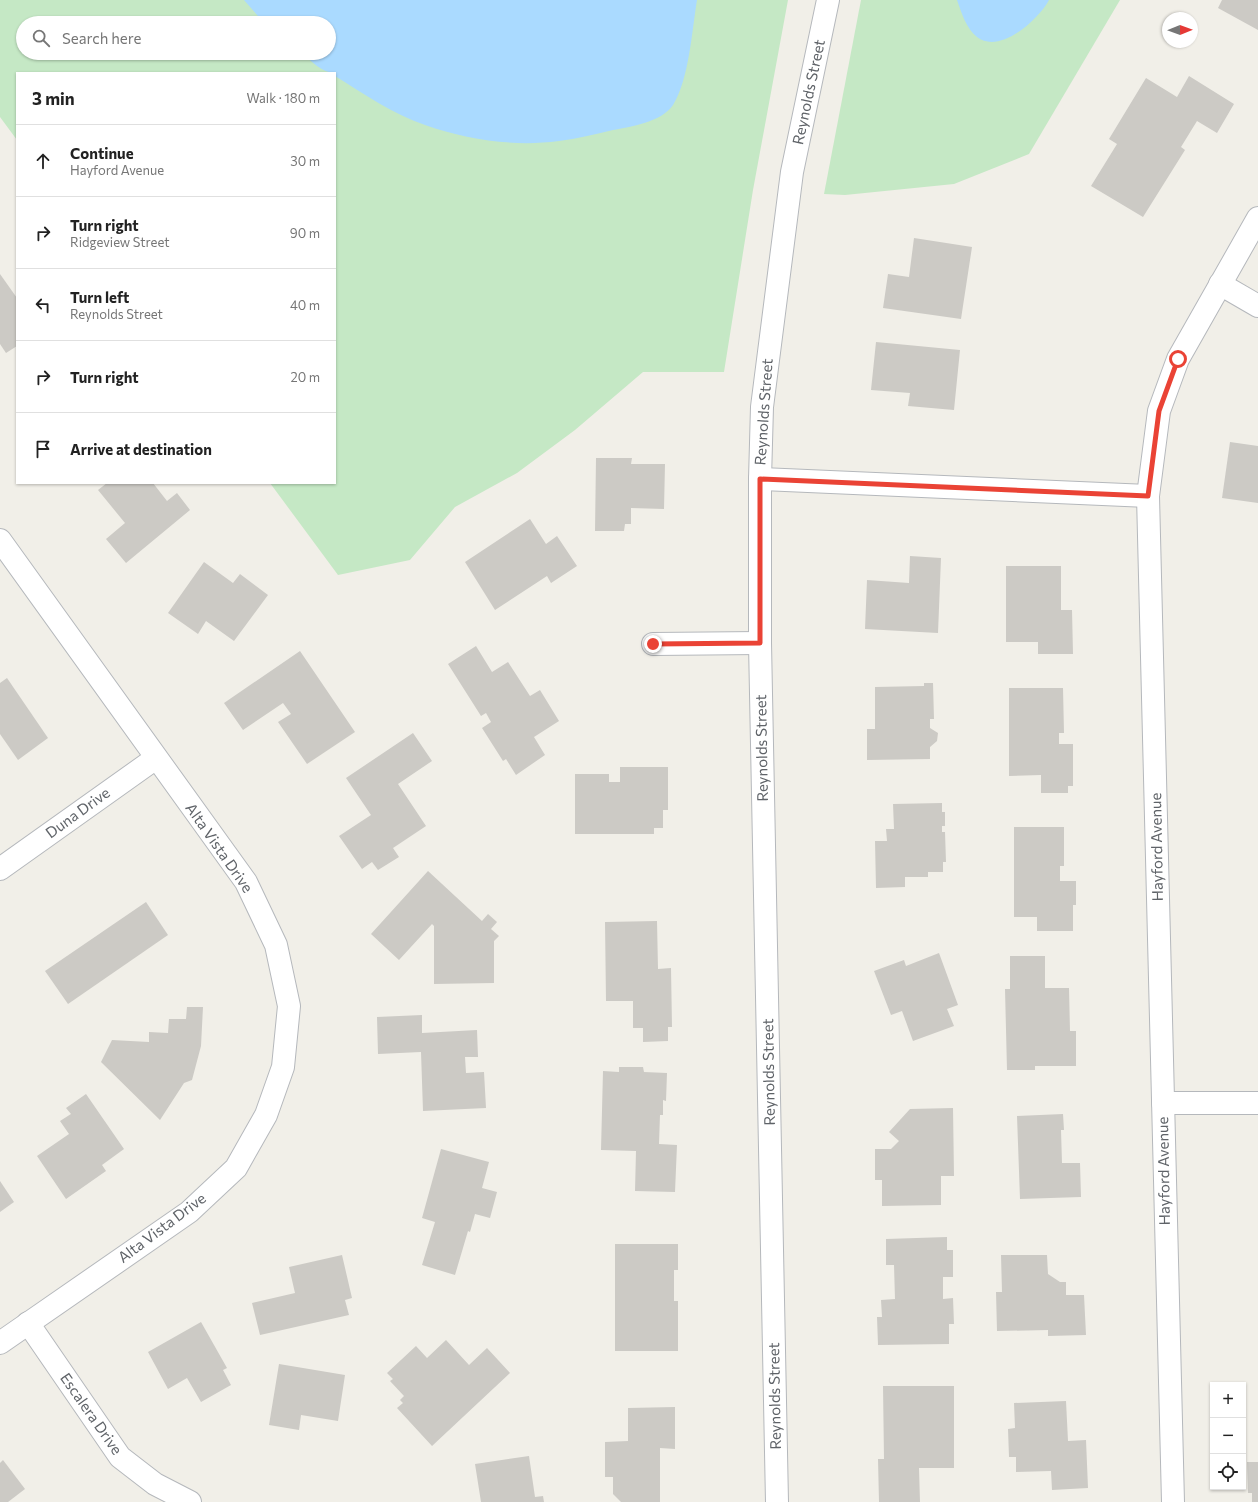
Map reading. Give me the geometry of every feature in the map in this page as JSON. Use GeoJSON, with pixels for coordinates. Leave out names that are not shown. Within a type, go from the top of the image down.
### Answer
{"type":"FeatureCollection","features":[{"type":"Feature","properties":{"kind":"street","name":"Reynolds Street"},"geometry":{"type":"LineString","coordinates":[[777,1502],[760,643],[760,479],[762,408],[792,172],[828,0]]}},
{"type":"Feature","properties":{"kind":"street","name":"Hayford Avenue"},"geometry":{"type":"LineString","coordinates":[[1172,1502],[1148,496],[1159,411],[1178,359],[1258,218]]}},
{"type":"Feature","properties":{"kind":"street"},"geometry":{"type":"LineString","coordinates":[[1220,284],[1258,306]]}},
{"type":"Feature","properties":{"kind":"street"},"geometry":{"type":"LineString","coordinates":[[760,479],[1148,496]]}},
{"type":"Feature","properties":{"kind":"street","name":"Alta Vista Drive"},"geometry":{"type":"LineString","coordinates":[[0,540],[246,882],[276,945],[289,1006],[283,1067],[266,1115],[236,1168],[189,1212],[0,1343]]}},
{"type":"Feature","properties":{"kind":"street"},"geometry":{"type":"LineString","coordinates":[[653,644],[760,643]]}},
{"type":"Feature","properties":{"kind":"street","name":"Duna Drive"},"geometry":{"type":"LineString","coordinates":[[0,869],[156,758]]}},
{"type":"Feature","properties":{"kind":"street"},"geometry":{"type":"LineString","coordinates":[[1163,1103],[1258,1103]]}},
{"type":"Feature","properties":{"kind":"street","name":"Escalera Drive"},"geometry":{"type":"LineString","coordinates":[[28,1323],[120,1457],[155,1484],[190,1502]]}},
{"type":"Feature","properties":{"kind":"green space"},"geometry":{"type":"Polygon","coordinates":[[[0,0],[788,0],[753,190],[724,372],[643,372],[575,430],[517,473],[455,507],[410,560],[338,575],[271,484],[336,484],[336,72],[16,72],[16,139],[0,117],[0,0]]]}},
{"type":"Feature","properties":{"kind":"green space"},"geometry":{"type":"Polygon","coordinates":[[[861,0],[1120,0],[1029,154],[954,184],[845,195],[824,194],[861,0]]]}},
{"type":"Feature","properties":{"kind":"water"},"geometry":{"type":"Polygon","coordinates":[[[244,0],[697,0],[689,54],[683,82],[673,105],[668,111],[654,120],[645,123],[579,138],[542,143],[509,143],[492,141],[458,135],[425,125],[379,103],[336,77],[336,72],[321,69],[310,60],[336,60],[336,16],[258,16],[244,0]]]}},
{"type":"Feature","properties":{"kind":"water"},"geometry":{"type":"Polygon","coordinates":[[[957,0],[1049,0],[1037,16],[1018,32],[997,41],[986,41],[977,37],[970,29],[957,0]]]}},
{"type":"Feature","properties":{"kind":"building"},"geometry":{"type":"Polygon","coordinates":[[[1222,0],[1258,0],[1258,30],[1218,8],[1222,0]]]}},
{"type":"Feature","properties":{"kind":"building"},"geometry":{"type":"Polygon","coordinates":[[[1189,76],[1234,104],[1217,133],[1197,121],[1181,147],[1185,150],[1143,217],[1091,186],[1117,144],[1109,139],[1146,78],[1177,97],[1189,76]]]}},
{"type":"Feature","properties":{"kind":"building"},"geometry":{"type":"Polygon","coordinates":[[[914,238],[972,247],[961,319],[883,308],[888,274],[909,277],[914,238]]]}},
{"type":"Feature","properties":{"kind":"building"},"geometry":{"type":"Polygon","coordinates":[[[0,274],[16,297],[16,347],[6,353],[0,344],[0,274]]]}},
{"type":"Feature","properties":{"kind":"building"},"geometry":{"type":"Polygon","coordinates":[[[876,342],[960,350],[954,410],[908,406],[910,393],[871,390],[876,342]]]}},
{"type":"Feature","properties":{"kind":"building"},"geometry":{"type":"Polygon","coordinates":[[[1230,442],[1258,446],[1258,503],[1222,498],[1230,442]]]}},
{"type":"Feature","properties":{"kind":"building"},"geometry":{"type":"Polygon","coordinates":[[[596,458],[632,458],[631,464],[665,464],[664,509],[631,508],[631,524],[625,524],[624,531],[595,531],[596,458]]]}},
{"type":"Feature","properties":{"kind":"building"},"geometry":{"type":"Polygon","coordinates":[[[106,484],[154,484],[167,501],[177,493],[190,510],[126,563],[106,539],[125,523],[98,490],[106,484]]]}},
{"type":"Feature","properties":{"kind":"building"},"geometry":{"type":"Polygon","coordinates":[[[530,519],[546,544],[557,536],[577,566],[551,583],[547,576],[495,610],[465,562],[530,519]]]}},
{"type":"Feature","properties":{"kind":"building"},"geometry":{"type":"Polygon","coordinates":[[[910,556],[941,558],[938,633],[865,629],[867,580],[909,583],[910,556]]]}},
{"type":"Feature","properties":{"kind":"building"},"geometry":{"type":"Polygon","coordinates":[[[204,562],[233,583],[240,574],[268,595],[234,641],[206,621],[198,634],[168,613],[204,562]]]}},
{"type":"Feature","properties":{"kind":"building"},"geometry":{"type":"Polygon","coordinates":[[[1006,566],[1061,566],[1061,610],[1072,610],[1073,654],[1038,654],[1038,642],[1006,642],[1006,566]]]}},
{"type":"Feature","properties":{"kind":"building"},"geometry":{"type":"Polygon","coordinates":[[[476,646],[492,672],[508,662],[530,696],[540,690],[559,721],[534,737],[545,755],[516,775],[506,759],[503,761],[482,728],[491,722],[486,713],[481,716],[448,664],[476,646]]]}},
{"type":"Feature","properties":{"kind":"building"},"geometry":{"type":"Polygon","coordinates":[[[300,651],[355,732],[307,764],[278,722],[291,714],[283,703],[243,730],[224,703],[300,651]]]}},
{"type":"Feature","properties":{"kind":"building"},"geometry":{"type":"Polygon","coordinates":[[[7,678],[48,738],[18,760],[0,734],[0,683],[7,678]]]}},
{"type":"Feature","properties":{"kind":"building"},"geometry":{"type":"Polygon","coordinates":[[[924,683],[933,683],[934,719],[930,719],[930,728],[938,733],[937,741],[930,747],[930,759],[867,760],[867,729],[875,729],[875,687],[924,686],[924,683]]]}},
{"type":"Feature","properties":{"kind":"building"},"geometry":{"type":"Polygon","coordinates":[[[1009,688],[1063,688],[1064,733],[1059,733],[1059,744],[1073,744],[1073,786],[1068,786],[1068,793],[1041,793],[1041,775],[1009,776],[1009,688]]]}},
{"type":"Feature","properties":{"kind":"building"},"geometry":{"type":"Polygon","coordinates":[[[413,733],[432,761],[398,784],[426,826],[393,848],[399,857],[378,870],[372,862],[362,869],[339,836],[371,815],[346,778],[413,733]]]}},
{"type":"Feature","properties":{"kind":"building"},"geometry":{"type":"Polygon","coordinates":[[[620,767],[668,767],[668,810],[663,810],[663,828],[654,828],[654,834],[575,834],[575,774],[609,774],[609,782],[620,782],[620,767]]]}},
{"type":"Feature","properties":{"kind":"building"},"geometry":{"type":"Polygon","coordinates":[[[942,803],[942,812],[945,812],[945,826],[942,826],[942,832],[945,832],[946,862],[943,862],[943,872],[928,872],[928,877],[905,877],[905,887],[876,888],[875,841],[887,841],[886,829],[894,829],[893,804],[942,803]]]}},
{"type":"Feature","properties":{"kind":"building"},"geometry":{"type":"Polygon","coordinates":[[[1014,827],[1064,827],[1064,866],[1060,866],[1060,881],[1076,881],[1076,905],[1073,905],[1073,931],[1037,931],[1037,917],[1014,917],[1014,827]]]}},
{"type":"Feature","properties":{"kind":"building"},"geometry":{"type":"Polygon","coordinates":[[[428,871],[482,921],[488,914],[497,922],[491,929],[499,936],[494,941],[494,983],[434,984],[434,926],[432,924],[399,960],[371,934],[428,871]]]}},
{"type":"Feature","properties":{"kind":"building"},"geometry":{"type":"Polygon","coordinates":[[[146,902],[168,935],[68,1004],[45,971],[146,902]]]}},
{"type":"Feature","properties":{"kind":"building"},"geometry":{"type":"Polygon","coordinates":[[[657,921],[658,969],[671,968],[672,1027],[668,1027],[668,1041],[643,1042],[643,1028],[633,1028],[633,1001],[606,1001],[605,922],[657,921]]]}},
{"type":"Feature","properties":{"kind":"building"},"geometry":{"type":"Polygon","coordinates":[[[939,953],[958,1005],[947,1009],[954,1026],[913,1041],[902,1011],[891,1015],[874,971],[904,960],[906,966],[939,953]]]}},
{"type":"Feature","properties":{"kind":"building"},"geometry":{"type":"Polygon","coordinates":[[[1010,956],[1045,956],[1045,988],[1069,988],[1070,1031],[1076,1031],[1076,1066],[1035,1066],[1035,1070],[1007,1070],[1005,989],[1010,989],[1010,956]]]}},
{"type":"Feature","properties":{"kind":"building"},"geometry":{"type":"Polygon","coordinates":[[[187,1007],[203,1007],[201,1046],[192,1080],[184,1083],[160,1120],[101,1062],[112,1040],[149,1042],[149,1032],[168,1033],[169,1019],[186,1019],[187,1007]]]}},
{"type":"Feature","properties":{"kind":"building"},"geometry":{"type":"Polygon","coordinates":[[[422,1015],[422,1033],[477,1030],[478,1057],[465,1057],[466,1073],[484,1072],[486,1108],[423,1111],[421,1052],[378,1054],[377,1017],[422,1015]]]}},
{"type":"Feature","properties":{"kind":"building"},"geometry":{"type":"Polygon","coordinates":[[[619,1067],[643,1067],[644,1072],[667,1073],[666,1101],[663,1100],[663,1115],[660,1115],[659,1144],[677,1145],[675,1192],[635,1191],[636,1151],[601,1150],[603,1071],[619,1072],[619,1067]]]}},
{"type":"Feature","properties":{"kind":"building"},"geometry":{"type":"Polygon","coordinates":[[[86,1094],[124,1149],[102,1165],[106,1171],[66,1199],[37,1156],[69,1134],[60,1121],[71,1114],[66,1108],[86,1094]]]}},
{"type":"Feature","properties":{"kind":"building"},"geometry":{"type":"Polygon","coordinates":[[[953,1108],[954,1176],[941,1176],[941,1205],[882,1206],[882,1180],[875,1180],[875,1149],[891,1149],[899,1141],[889,1132],[910,1109],[953,1108]]]}},
{"type":"Feature","properties":{"kind":"building"},"geometry":{"type":"Polygon","coordinates":[[[1063,1114],[1064,1130],[1061,1130],[1062,1163],[1080,1163],[1081,1197],[1020,1199],[1017,1116],[1063,1114]]]}},
{"type":"Feature","properties":{"kind":"building"},"geometry":{"type":"Polygon","coordinates":[[[441,1149],[489,1162],[482,1188],[497,1192],[490,1218],[475,1214],[470,1232],[468,1231],[455,1275],[422,1265],[435,1222],[422,1218],[441,1149]]]}},
{"type":"Feature","properties":{"kind":"building"},"geometry":{"type":"Polygon","coordinates":[[[0,1181],[14,1202],[0,1212],[0,1181]]]}},
{"type":"Feature","properties":{"kind":"building"},"geometry":{"type":"Polygon","coordinates":[[[947,1237],[947,1250],[953,1250],[953,1277],[943,1277],[943,1299],[953,1298],[954,1324],[949,1324],[949,1344],[878,1345],[877,1317],[882,1317],[881,1300],[895,1299],[894,1265],[886,1265],[886,1239],[947,1237]]]}},
{"type":"Feature","properties":{"kind":"building"},"geometry":{"type":"Polygon","coordinates":[[[615,1244],[678,1244],[678,1270],[674,1270],[674,1301],[678,1301],[678,1351],[615,1351],[615,1244]]]}},
{"type":"Feature","properties":{"kind":"building"},"geometry":{"type":"Polygon","coordinates":[[[342,1255],[352,1298],[345,1300],[349,1315],[260,1335],[252,1303],[295,1293],[289,1267],[342,1255]]]}},
{"type":"Feature","properties":{"kind":"building"},"geometry":{"type":"Polygon","coordinates":[[[1001,1255],[1047,1255],[1048,1274],[1060,1282],[1066,1282],[1066,1295],[1084,1295],[1086,1335],[1048,1336],[1048,1330],[997,1331],[996,1292],[1002,1292],[1001,1255]]]}},
{"type":"Feature","properties":{"kind":"building"},"geometry":{"type":"Polygon","coordinates":[[[201,1322],[227,1368],[223,1370],[231,1385],[201,1402],[187,1378],[168,1389],[148,1352],[201,1322]]]}},
{"type":"Feature","properties":{"kind":"building"},"geometry":{"type":"Polygon","coordinates":[[[446,1340],[469,1365],[487,1348],[510,1373],[432,1446],[397,1408],[403,1403],[400,1400],[404,1396],[390,1381],[393,1379],[387,1373],[416,1346],[427,1358],[446,1340]]]}},
{"type":"Feature","properties":{"kind":"building"},"geometry":{"type":"Polygon","coordinates":[[[279,1364],[345,1375],[338,1421],[301,1415],[299,1430],[269,1425],[279,1364]]]}},
{"type":"Feature","properties":{"kind":"building"},"geometry":{"type":"Polygon","coordinates":[[[883,1386],[954,1386],[954,1468],[919,1468],[920,1502],[879,1502],[878,1459],[884,1459],[883,1386]]]}},
{"type":"Feature","properties":{"kind":"building"},"geometry":{"type":"Polygon","coordinates":[[[1066,1401],[1068,1441],[1086,1440],[1088,1488],[1052,1490],[1051,1471],[1016,1472],[1016,1457],[1009,1457],[1008,1429],[1015,1428],[1014,1403],[1066,1401]]]}},
{"type":"Feature","properties":{"kind":"building"},"geometry":{"type":"Polygon","coordinates":[[[675,1407],[675,1449],[660,1448],[660,1502],[621,1502],[613,1494],[613,1477],[605,1477],[605,1442],[628,1441],[628,1408],[675,1407]]]}},
{"type":"Feature","properties":{"kind":"building"},"geometry":{"type":"Polygon","coordinates":[[[529,1456],[535,1497],[543,1496],[544,1502],[481,1502],[475,1464],[529,1456]]]}},
{"type":"Feature","properties":{"kind":"building"},"geometry":{"type":"Polygon","coordinates":[[[3,1460],[25,1489],[8,1502],[0,1502],[0,1463],[3,1460]]]}},
{"type":"Feature","properties":{"kind":"building"},"geometry":{"type":"Polygon","coordinates":[[[1247,1462],[1258,1462],[1258,1502],[1252,1502],[1252,1493],[1248,1493],[1247,1462]]]}},
{"type":"Feature","properties":{"kind":"route"},"geometry":{"type":"LineString","coordinates":[[653,644],[760,643],[760,479],[1148,496],[1159,411],[1178,359]]}}]}
